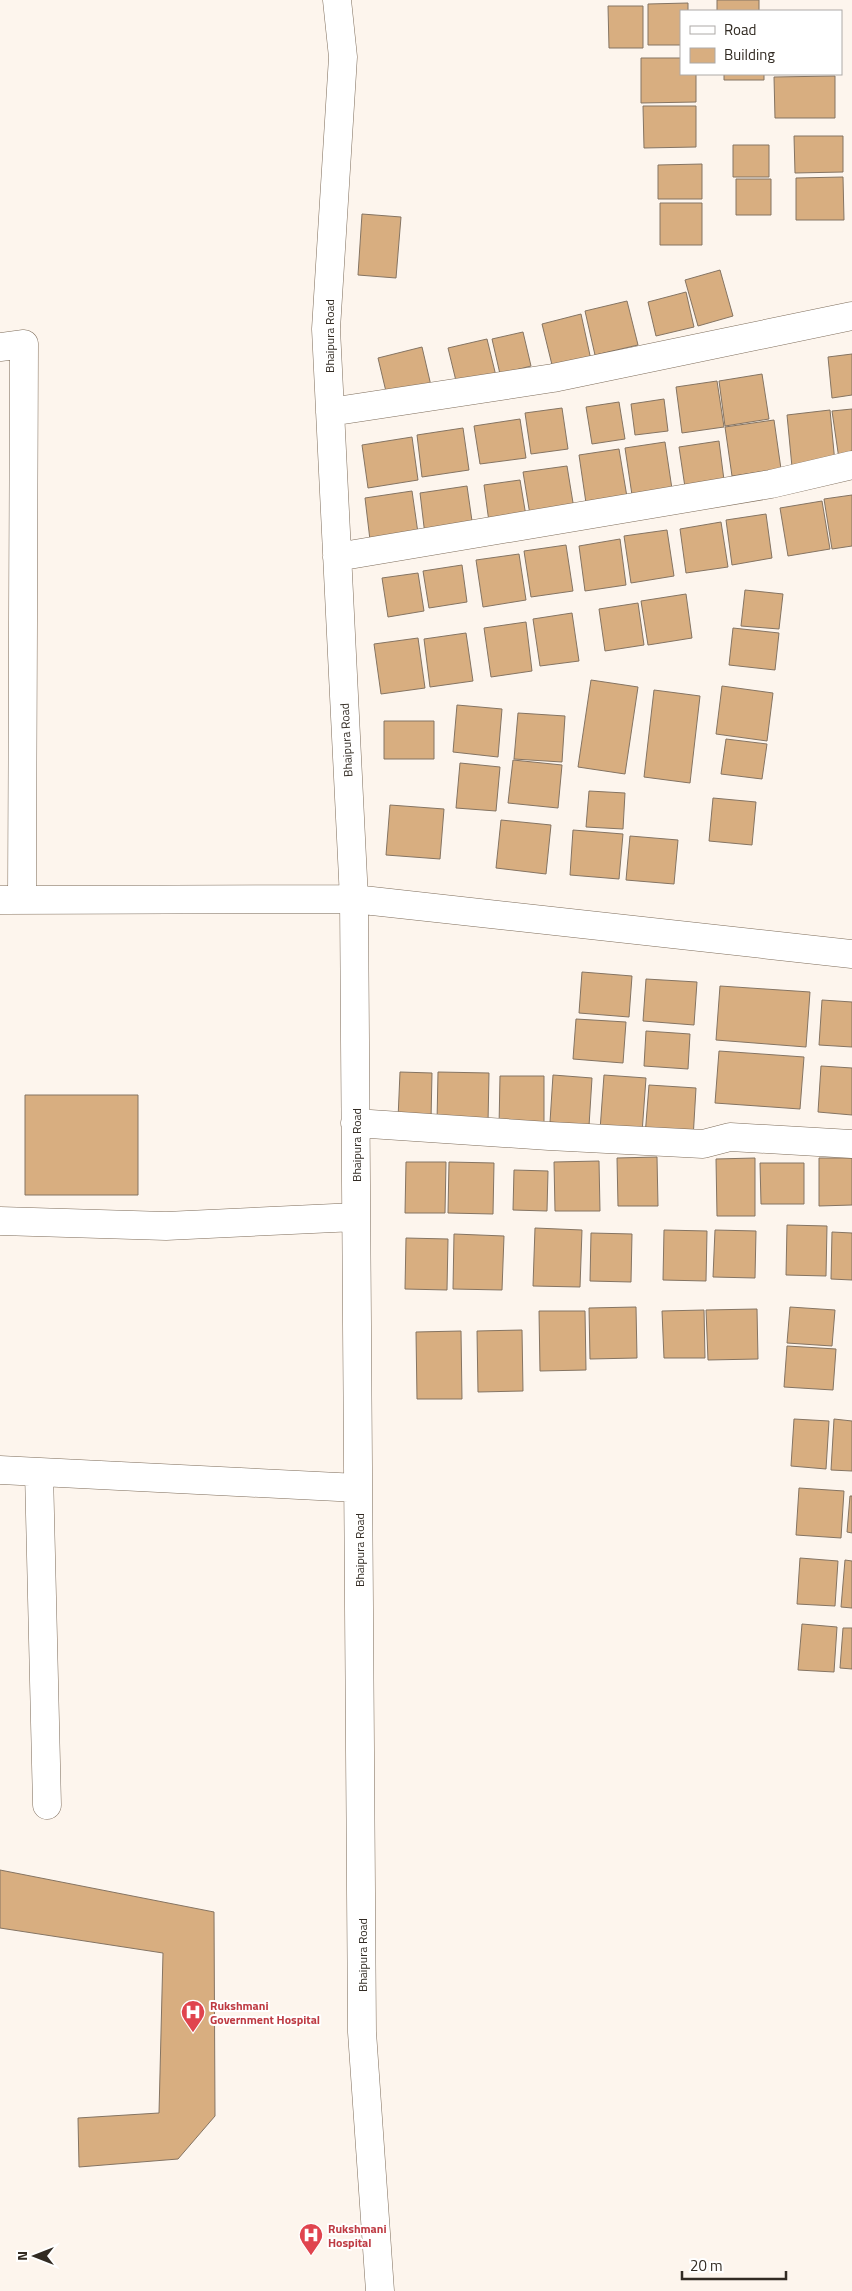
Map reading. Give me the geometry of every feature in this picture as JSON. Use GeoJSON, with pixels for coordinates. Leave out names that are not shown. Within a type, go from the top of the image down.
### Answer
{"type":"FeatureCollection","features":[{"type":"Feature","properties":{"kind":"street","name":"Bhaipura Road"},"geometry":{"type":"LineString","coordinates":[[338,0],[343,57],[326,329],[354,899],[362,2032],[380,2291]]}},
{"type":"Feature","properties":{"kind":"street"},"geometry":{"type":"LineString","coordinates":[[330,412],[553,378],[852,316]]}},
{"type":"Feature","properties":{"kind":"street"},"geometry":{"type":"LineString","coordinates":[[0,347],[24,344],[11,900],[354,899],[852,954]]}},
{"type":"Feature","properties":{"kind":"street"},"geometry":{"type":"LineString","coordinates":[[337,557],[771,484],[852,465]]}},
{"type":"Feature","properties":{"kind":"street"},"geometry":{"type":"LineString","coordinates":[[356,1123],[703,1144],[730,1137],[852,1144]]}},
{"type":"Feature","properties":{"kind":"street"},"geometry":{"type":"LineString","coordinates":[[0,1221],[166,1226],[356,1217]]}},
{"type":"Feature","properties":{"kind":"street"},"geometry":{"type":"LineString","coordinates":[[0,1470],[358,1488]]}},
{"type":"Feature","properties":{"kind":"street"},"geometry":{"type":"LineString","coordinates":[[39,1472],[47,1805]]}},
{"type":"Feature","properties":{"kind":"building"},"geometry":{"type":"Polygon","coordinates":[[[717,0],[759,0],[759,10],[717,10],[717,0]]]}},
{"type":"Feature","properties":{"kind":"building"},"geometry":{"type":"Polygon","coordinates":[[[688,3],[688,10],[680,10],[680,45],[648,45],[648,4],[688,3]]]}},
{"type":"Feature","properties":{"kind":"building"},"geometry":{"type":"Polygon","coordinates":[[[608,6],[643,6],[643,48],[609,48],[608,6]]]}},
{"type":"Feature","properties":{"kind":"building"},"geometry":{"type":"Polygon","coordinates":[[[641,58],[680,58],[680,75],[696,75],[696,102],[641,103],[641,58]]]}},
{"type":"Feature","properties":{"kind":"building"},"geometry":{"type":"Polygon","coordinates":[[[724,75],[764,75],[764,80],[724,80],[724,75]]]}},
{"type":"Feature","properties":{"kind":"building"},"geometry":{"type":"Polygon","coordinates":[[[835,76],[835,118],[775,118],[774,77],[835,76]]]}},
{"type":"Feature","properties":{"kind":"building"},"geometry":{"type":"Polygon","coordinates":[[[643,106],[696,106],[696,147],[644,148],[643,106]]]}},
{"type":"Feature","properties":{"kind":"building"},"geometry":{"type":"Polygon","coordinates":[[[794,136],[843,136],[843,172],[795,173],[794,136]]]}},
{"type":"Feature","properties":{"kind":"building"},"geometry":{"type":"Polygon","coordinates":[[[733,145],[769,145],[769,177],[733,177],[733,145]]]}},
{"type":"Feature","properties":{"kind":"building"},"geometry":{"type":"Polygon","coordinates":[[[702,164],[702,199],[658,199],[658,165],[702,164]]]}},
{"type":"Feature","properties":{"kind":"building"},"geometry":{"type":"Polygon","coordinates":[[[843,177],[844,220],[796,220],[796,178],[843,177]]]}},
{"type":"Feature","properties":{"kind":"building"},"geometry":{"type":"Polygon","coordinates":[[[736,179],[771,179],[771,215],[736,215],[736,179]]]}},
{"type":"Feature","properties":{"kind":"building"},"geometry":{"type":"Polygon","coordinates":[[[660,203],[702,203],[702,245],[660,245],[660,203]]]}},
{"type":"Feature","properties":{"kind":"building"},"geometry":{"type":"Polygon","coordinates":[[[362,214],[401,217],[396,278],[358,275],[362,214]]]}},
{"type":"Feature","properties":{"kind":"building"},"geometry":{"type":"Polygon","coordinates":[[[720,270],[733,316],[698,326],[685,280],[720,270]]]}},
{"type":"Feature","properties":{"kind":"building"},"geometry":{"type":"Polygon","coordinates":[[[686,292],[694,327],[656,336],[648,302],[686,292]]]}},
{"type":"Feature","properties":{"kind":"building"},"geometry":{"type":"Polygon","coordinates":[[[627,301],[638,345],[595,355],[585,311],[627,301]]]}},
{"type":"Feature","properties":{"kind":"building"},"geometry":{"type":"Polygon","coordinates":[[[581,314],[591,360],[553,369],[542,324],[581,314]]]}},
{"type":"Feature","properties":{"kind":"building"},"geometry":{"type":"Polygon","coordinates":[[[523,332],[531,366],[500,374],[492,339],[523,332]]]}},
{"type":"Feature","properties":{"kind":"building"},"geometry":{"type":"Polygon","coordinates":[[[487,339],[496,376],[457,385],[448,348],[487,339]]]}},
{"type":"Feature","properties":{"kind":"building"},"geometry":{"type":"Polygon","coordinates":[[[422,347],[432,390],[388,400],[378,358],[422,347]]]}},
{"type":"Feature","properties":{"kind":"building"},"geometry":{"type":"Polygon","coordinates":[[[852,354],[852,395],[832,398],[828,357],[852,354]]]}},
{"type":"Feature","properties":{"kind":"building"},"geometry":{"type":"Polygon","coordinates":[[[762,374],[769,419],[725,426],[719,381],[762,374]]]}},
{"type":"Feature","properties":{"kind":"building"},"geometry":{"type":"Polygon","coordinates":[[[717,381],[724,427],[682,433],[676,387],[717,381]]]}},
{"type":"Feature","properties":{"kind":"building"},"geometry":{"type":"Polygon","coordinates":[[[664,399],[668,431],[635,435],[631,404],[664,399]]]}},
{"type":"Feature","properties":{"kind":"building"},"geometry":{"type":"Polygon","coordinates":[[[619,402],[625,439],[592,444],[586,407],[619,402]]]}},
{"type":"Feature","properties":{"kind":"building"},"geometry":{"type":"Polygon","coordinates":[[[562,408],[568,449],[531,454],[525,413],[562,408]]]}},
{"type":"Feature","properties":{"kind":"building"},"geometry":{"type":"Polygon","coordinates":[[[852,409],[852,457],[839,459],[832,411],[852,409]]]}},
{"type":"Feature","properties":{"kind":"building"},"geometry":{"type":"Polygon","coordinates":[[[830,410],[835,463],[792,467],[787,415],[830,410]]]}},
{"type":"Feature","properties":{"kind":"building"},"geometry":{"type":"Polygon","coordinates":[[[520,419],[526,458],[480,464],[474,426],[520,419]]]}},
{"type":"Feature","properties":{"kind":"building"},"geometry":{"type":"Polygon","coordinates":[[[774,420],[781,469],[732,476],[725,427],[774,420]]]}},
{"type":"Feature","properties":{"kind":"building"},"geometry":{"type":"Polygon","coordinates":[[[463,428],[469,470],[422,477],[417,435],[463,428]]]}},
{"type":"Feature","properties":{"kind":"building"},"geometry":{"type":"Polygon","coordinates":[[[412,437],[418,480],[368,488],[362,445],[412,437]]]}},
{"type":"Feature","properties":{"kind":"building"},"geometry":{"type":"Polygon","coordinates":[[[719,441],[725,488],[686,494],[679,447],[719,441]]]}},
{"type":"Feature","properties":{"kind":"building"},"geometry":{"type":"Polygon","coordinates":[[[665,442],[672,489],[632,495],[625,448],[665,442]]]}},
{"type":"Feature","properties":{"kind":"building"},"geometry":{"type":"Polygon","coordinates":[[[619,449],[627,497],[586,503],[579,455],[619,449]]]}},
{"type":"Feature","properties":{"kind":"building"},"geometry":{"type":"Polygon","coordinates":[[[567,466],[575,515],[531,521],[523,472],[567,466]]]}},
{"type":"Feature","properties":{"kind":"building"},"geometry":{"type":"Polygon","coordinates":[[[520,480],[526,516],[489,522],[484,485],[520,480]]]}},
{"type":"Feature","properties":{"kind":"building"},"geometry":{"type":"Polygon","coordinates":[[[467,486],[473,528],[425,535],[420,493],[467,486]]]}},
{"type":"Feature","properties":{"kind":"building"},"geometry":{"type":"Polygon","coordinates":[[[412,491],[418,533],[370,540],[365,498],[412,491]]]}},
{"type":"Feature","properties":{"kind":"building"},"geometry":{"type":"Polygon","coordinates":[[[852,495],[852,546],[832,549],[824,499],[852,495]]]}},
{"type":"Feature","properties":{"kind":"building"},"geometry":{"type":"Polygon","coordinates":[[[822,501],[830,549],[788,556],[780,508],[822,501]]]}},
{"type":"Feature","properties":{"kind":"building"},"geometry":{"type":"Polygon","coordinates":[[[766,514],[772,558],[732,565],[726,520],[766,514]]]}},
{"type":"Feature","properties":{"kind":"building"},"geometry":{"type":"Polygon","coordinates":[[[721,522],[728,567],[686,573],[680,529],[721,522]]]}},
{"type":"Feature","properties":{"kind":"building"},"geometry":{"type":"Polygon","coordinates":[[[667,530],[674,576],[631,583],[624,536],[667,530]]]}},
{"type":"Feature","properties":{"kind":"building"},"geometry":{"type":"Polygon","coordinates":[[[620,539],[626,585],[585,591],[579,546],[620,539]]]}},
{"type":"Feature","properties":{"kind":"building"},"geometry":{"type":"Polygon","coordinates":[[[566,545],[573,591],[531,597],[524,551],[566,545]]]}},
{"type":"Feature","properties":{"kind":"building"},"geometry":{"type":"Polygon","coordinates":[[[519,554],[526,600],[483,607],[476,560],[519,554]]]}},
{"type":"Feature","properties":{"kind":"building"},"geometry":{"type":"Polygon","coordinates":[[[462,565],[467,602],[429,608],[423,571],[462,565]]]}},
{"type":"Feature","properties":{"kind":"building"},"geometry":{"type":"Polygon","coordinates":[[[418,573],[424,611],[388,617],[382,578],[418,573]]]}},
{"type":"Feature","properties":{"kind":"building"},"geometry":{"type":"Polygon","coordinates":[[[745,590],[783,594],[779,629],[741,626],[745,590]]]}},
{"type":"Feature","properties":{"kind":"building"},"geometry":{"type":"Polygon","coordinates":[[[686,594],[692,638],[648,645],[641,601],[686,594]]]}},
{"type":"Feature","properties":{"kind":"building"},"geometry":{"type":"Polygon","coordinates":[[[638,603],[644,645],[605,651],[599,609],[638,603]]]}},
{"type":"Feature","properties":{"kind":"building"},"geometry":{"type":"Polygon","coordinates":[[[572,613],[579,661],[540,666],[533,619],[572,613]]]}},
{"type":"Feature","properties":{"kind":"building"},"geometry":{"type":"Polygon","coordinates":[[[526,622],[532,671],[491,677],[484,628],[526,622]]]}},
{"type":"Feature","properties":{"kind":"building"},"geometry":{"type":"Polygon","coordinates":[[[733,628],[779,633],[775,670],[729,665],[733,628]]]}},
{"type":"Feature","properties":{"kind":"building"},"geometry":{"type":"Polygon","coordinates":[[[466,633],[473,681],[430,687],[424,639],[466,633]]]}},
{"type":"Feature","properties":{"kind":"building"},"geometry":{"type":"Polygon","coordinates":[[[418,638],[425,688],[381,694],[374,644],[418,638]]]}},
{"type":"Feature","properties":{"kind":"building"},"geometry":{"type":"Polygon","coordinates":[[[591,680],[638,687],[625,774],[578,767],[591,680]]]}},
{"type":"Feature","properties":{"kind":"building"},"geometry":{"type":"Polygon","coordinates":[[[722,686],[773,693],[767,741],[716,734],[722,686]]]}},
{"type":"Feature","properties":{"kind":"building"},"geometry":{"type":"Polygon","coordinates":[[[654,690],[700,696],[690,783],[644,777],[654,690]]]}},
{"type":"Feature","properties":{"kind":"building"},"geometry":{"type":"Polygon","coordinates":[[[457,705],[502,709],[498,757],[453,752],[457,705]]]}},
{"type":"Feature","properties":{"kind":"building"},"geometry":{"type":"Polygon","coordinates":[[[518,713],[565,716],[562,762],[514,759],[518,713]]]}},
{"type":"Feature","properties":{"kind":"building"},"geometry":{"type":"Polygon","coordinates":[[[384,721],[434,721],[434,759],[384,759],[384,721]]]}},
{"type":"Feature","properties":{"kind":"building"},"geometry":{"type":"Polygon","coordinates":[[[726,739],[767,744],[762,779],[721,774],[726,739]]]}},
{"type":"Feature","properties":{"kind":"building"},"geometry":{"type":"Polygon","coordinates":[[[513,760],[562,765],[558,808],[508,803],[513,760]]]}},
{"type":"Feature","properties":{"kind":"building"},"geometry":{"type":"Polygon","coordinates":[[[460,763],[500,767],[496,811],[456,808],[460,763]]]}},
{"type":"Feature","properties":{"kind":"building"},"geometry":{"type":"Polygon","coordinates":[[[589,791],[625,793],[623,829],[586,827],[589,791]]]}},
{"type":"Feature","properties":{"kind":"building"},"geometry":{"type":"Polygon","coordinates":[[[713,798],[756,802],[752,845],[709,841],[713,798]]]}},
{"type":"Feature","properties":{"kind":"building"},"geometry":{"type":"Polygon","coordinates":[[[390,805],[444,809],[440,859],[386,855],[390,805]]]}},
{"type":"Feature","properties":{"kind":"building"},"geometry":{"type":"Polygon","coordinates":[[[501,820],[551,825],[546,874],[496,868],[501,820]]]}},
{"type":"Feature","properties":{"kind":"building"},"geometry":{"type":"Polygon","coordinates":[[[573,830],[623,834],[619,879],[570,875],[573,830]]]}},
{"type":"Feature","properties":{"kind":"building"},"geometry":{"type":"Polygon","coordinates":[[[630,836],[678,840],[674,884],[626,880],[630,836]]]}},
{"type":"Feature","properties":{"kind":"building"},"geometry":{"type":"Polygon","coordinates":[[[582,972],[632,976],[629,1017],[579,1013],[582,972]]]}},
{"type":"Feature","properties":{"kind":"building"},"geometry":{"type":"Polygon","coordinates":[[[646,979],[697,982],[694,1025],[643,1021],[646,979]]]}},
{"type":"Feature","properties":{"kind":"building"},"geometry":{"type":"Polygon","coordinates":[[[720,986],[810,992],[806,1047],[716,1040],[720,986]]]}},
{"type":"Feature","properties":{"kind":"building"},"geometry":{"type":"Polygon","coordinates":[[[822,1000],[852,1002],[852,1047],[819,1045],[822,1000]]]}},
{"type":"Feature","properties":{"kind":"building"},"geometry":{"type":"Polygon","coordinates":[[[576,1019],[626,1022],[623,1063],[573,1059],[576,1019]]]}},
{"type":"Feature","properties":{"kind":"building"},"geometry":{"type":"Polygon","coordinates":[[[646,1031],[690,1034],[688,1069],[644,1066],[646,1031]]]}},
{"type":"Feature","properties":{"kind":"building"},"geometry":{"type":"Polygon","coordinates":[[[719,1051],[804,1057],[800,1109],[715,1103],[719,1051]]]}},
{"type":"Feature","properties":{"kind":"building"},"geometry":{"type":"Polygon","coordinates":[[[821,1066],[852,1068],[852,1115],[818,1112],[821,1066]]]}},
{"type":"Feature","properties":{"kind":"building"},"geometry":{"type":"Polygon","coordinates":[[[400,1072],[432,1073],[431,1120],[398,1119],[400,1072]]]}},
{"type":"Feature","properties":{"kind":"building"},"geometry":{"type":"Polygon","coordinates":[[[438,1072],[489,1073],[488,1123],[437,1122],[438,1072]]]}},
{"type":"Feature","properties":{"kind":"building"},"geometry":{"type":"Polygon","coordinates":[[[553,1075],[592,1078],[589,1126],[550,1122],[553,1075]]]}},
{"type":"Feature","properties":{"kind":"building"},"geometry":{"type":"Polygon","coordinates":[[[604,1075],[646,1078],[642,1133],[600,1130],[604,1075]]]}},
{"type":"Feature","properties":{"kind":"building"},"geometry":{"type":"Polygon","coordinates":[[[500,1076],[544,1076],[544,1127],[499,1127],[500,1076]]]}},
{"type":"Feature","properties":{"kind":"building"},"geometry":{"type":"Polygon","coordinates":[[[649,1085],[696,1088],[693,1139],[645,1136],[649,1085]]]}},
{"type":"Feature","properties":{"kind":"building"},"geometry":{"type":"Polygon","coordinates":[[[25,1095],[138,1095],[138,1195],[25,1195],[25,1095]]]}},
{"type":"Feature","properties":{"kind":"building"},"geometry":{"type":"Polygon","coordinates":[[[657,1157],[658,1206],[618,1206],[617,1158],[657,1157]]]}},
{"type":"Feature","properties":{"kind":"building"},"geometry":{"type":"Polygon","coordinates":[[[755,1158],[755,1216],[717,1216],[716,1159],[755,1158]]]}},
{"type":"Feature","properties":{"kind":"building"},"geometry":{"type":"Polygon","coordinates":[[[819,1158],[852,1158],[852,1205],[819,1206],[819,1158]]]}},
{"type":"Feature","properties":{"kind":"building"},"geometry":{"type":"Polygon","coordinates":[[[599,1161],[600,1211],[555,1211],[554,1162],[599,1161]]]}},
{"type":"Feature","properties":{"kind":"building"},"geometry":{"type":"Polygon","coordinates":[[[406,1162],[446,1162],[445,1213],[405,1213],[406,1162]]]}},
{"type":"Feature","properties":{"kind":"building"},"geometry":{"type":"Polygon","coordinates":[[[449,1162],[494,1163],[493,1214],[448,1213],[449,1162]]]}},
{"type":"Feature","properties":{"kind":"building"},"geometry":{"type":"Polygon","coordinates":[[[760,1163],[804,1163],[804,1204],[761,1204],[760,1163]]]}},
{"type":"Feature","properties":{"kind":"building"},"geometry":{"type":"Polygon","coordinates":[[[514,1170],[548,1171],[547,1211],[513,1210],[514,1170]]]}},
{"type":"Feature","properties":{"kind":"building"},"geometry":{"type":"Polygon","coordinates":[[[787,1225],[827,1226],[826,1276],[786,1275],[787,1225]]]}},
{"type":"Feature","properties":{"kind":"building"},"geometry":{"type":"Polygon","coordinates":[[[535,1228],[582,1230],[580,1287],[533,1286],[535,1228]]]}},
{"type":"Feature","properties":{"kind":"building"},"geometry":{"type":"Polygon","coordinates":[[[664,1230],[707,1231],[706,1281],[663,1280],[664,1230]]]}},
{"type":"Feature","properties":{"kind":"building"},"geometry":{"type":"Polygon","coordinates":[[[715,1230],[756,1231],[755,1278],[713,1277],[715,1230]]]}},
{"type":"Feature","properties":{"kind":"building"},"geometry":{"type":"Polygon","coordinates":[[[832,1232],[852,1233],[852,1280],[831,1279],[832,1232]]]}},
{"type":"Feature","properties":{"kind":"building"},"geometry":{"type":"Polygon","coordinates":[[[591,1233],[632,1234],[631,1282],[590,1281],[591,1233]]]}},
{"type":"Feature","properties":{"kind":"building"},"geometry":{"type":"Polygon","coordinates":[[[454,1234],[504,1236],[502,1290],[453,1289],[454,1234]]]}},
{"type":"Feature","properties":{"kind":"building"},"geometry":{"type":"Polygon","coordinates":[[[406,1238],[448,1239],[447,1290],[405,1289],[406,1238]]]}},
{"type":"Feature","properties":{"kind":"building"},"geometry":{"type":"Polygon","coordinates":[[[636,1307],[637,1358],[590,1359],[589,1308],[636,1307]]]}},
{"type":"Feature","properties":{"kind":"building"},"geometry":{"type":"Polygon","coordinates":[[[790,1307],[835,1310],[832,1346],[787,1343],[790,1307]]]}},
{"type":"Feature","properties":{"kind":"building"},"geometry":{"type":"Polygon","coordinates":[[[757,1309],[758,1359],[708,1360],[706,1310],[757,1309]]]}},
{"type":"Feature","properties":{"kind":"building"},"geometry":{"type":"Polygon","coordinates":[[[704,1310],[705,1358],[664,1358],[662,1311],[704,1310]]]}},
{"type":"Feature","properties":{"kind":"building"},"geometry":{"type":"Polygon","coordinates":[[[539,1311],[585,1311],[586,1370],[540,1371],[539,1311]]]}},
{"type":"Feature","properties":{"kind":"building"},"geometry":{"type":"Polygon","coordinates":[[[522,1330],[523,1391],[478,1392],[477,1331],[522,1330]]]}},
{"type":"Feature","properties":{"kind":"building"},"geometry":{"type":"Polygon","coordinates":[[[461,1331],[462,1399],[417,1399],[416,1332],[461,1331]]]}},
{"type":"Feature","properties":{"kind":"building"},"geometry":{"type":"Polygon","coordinates":[[[787,1346],[836,1349],[833,1390],[784,1387],[787,1346]]]}},
{"type":"Feature","properties":{"kind":"building"},"geometry":{"type":"Polygon","coordinates":[[[794,1419],[829,1421],[826,1469],[791,1466],[794,1419]]]}},
{"type":"Feature","properties":{"kind":"building"},"geometry":{"type":"Polygon","coordinates":[[[834,1419],[852,1421],[852,1471],[831,1470],[834,1419]]]}},
{"type":"Feature","properties":{"kind":"building"},"geometry":{"type":"Polygon","coordinates":[[[799,1488],[844,1491],[841,1538],[796,1535],[799,1488]]]}},
{"type":"Feature","properties":{"kind":"building"},"geometry":{"type":"Polygon","coordinates":[[[850,1496],[852,1496],[852,1533],[847,1532],[850,1496]]]}},
{"type":"Feature","properties":{"kind":"building"},"geometry":{"type":"Polygon","coordinates":[[[800,1558],[838,1561],[835,1606],[797,1604],[800,1558]]]}},
{"type":"Feature","properties":{"kind":"building"},"geometry":{"type":"Polygon","coordinates":[[[845,1560],[852,1561],[852,1608],[841,1607],[845,1560]]]}},
{"type":"Feature","properties":{"kind":"building"},"geometry":{"type":"Polygon","coordinates":[[[802,1624],[837,1627],[834,1672],[798,1670],[802,1624]]]}},
{"type":"Feature","properties":{"kind":"building"},"geometry":{"type":"Polygon","coordinates":[[[843,1628],[852,1628],[852,1669],[840,1668],[843,1628]]]}},
{"type":"Feature","properties":{"kind":"building"},"geometry":{"type":"Polygon","coordinates":[[[0,1870],[214,1912],[215,2116],[178,2159],[79,2167],[78,2118],[159,2113],[163,1953],[0,1928],[0,1870]]]}},
{"type":"Feature","properties":{"kind":"place","name":"Rukshmani Government Hospital"},"geometry":{"type":"Point","coordinates":[193,2033]}},
{"type":"Feature","properties":{"kind":"place","name":"Rukshmani Hospital"},"geometry":{"type":"Point","coordinates":[311,2256]}}]}
